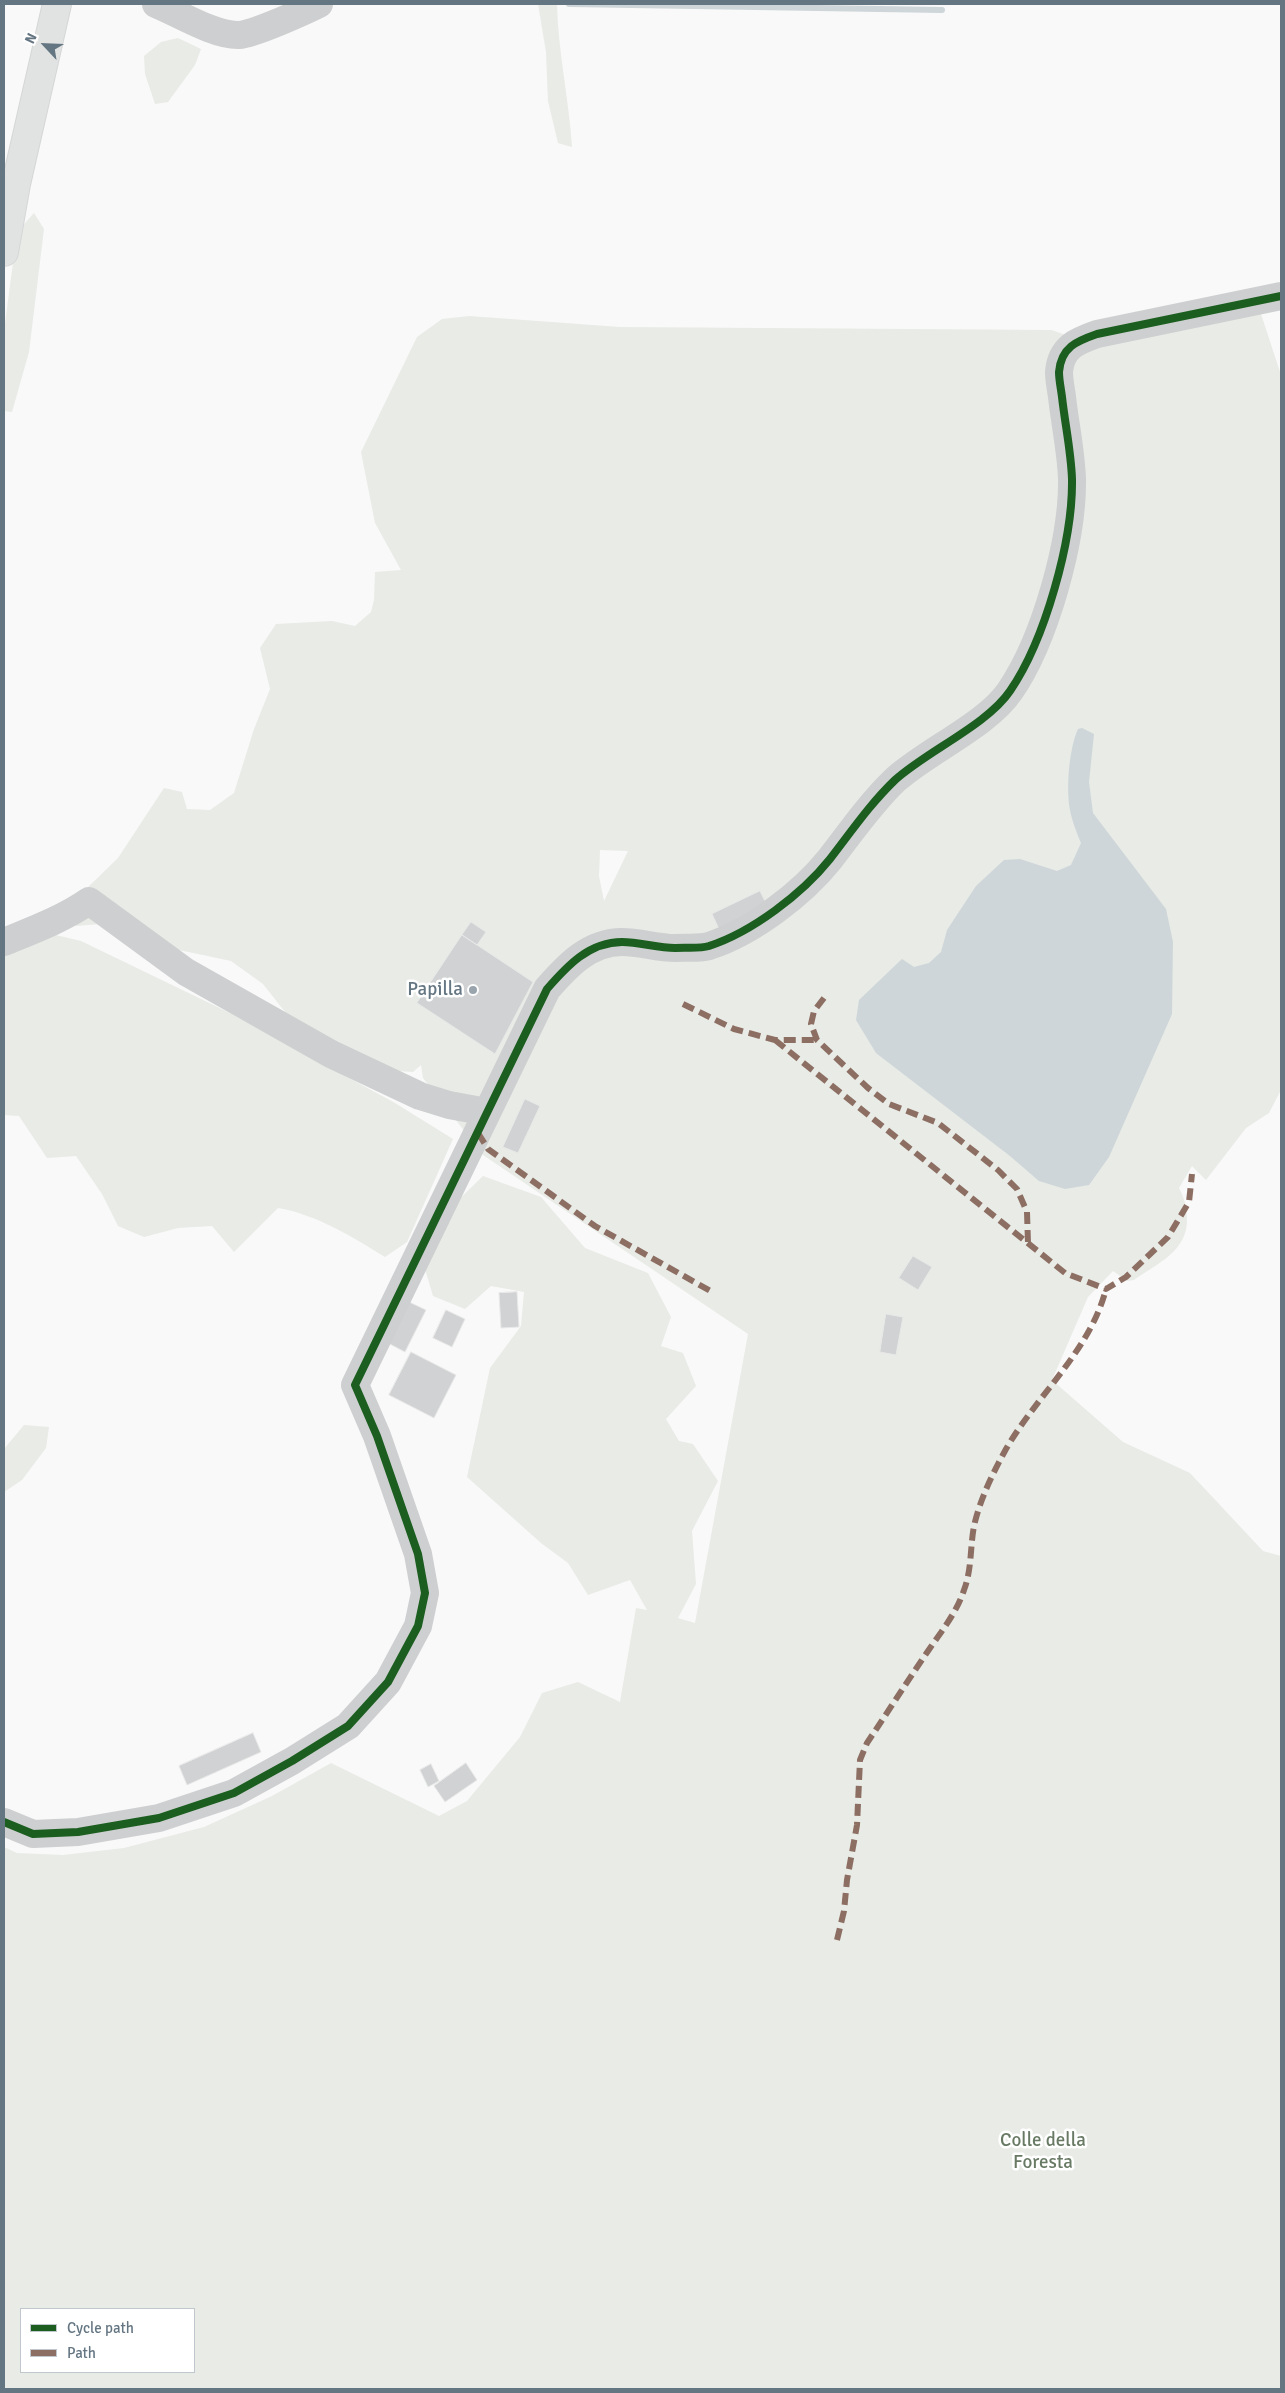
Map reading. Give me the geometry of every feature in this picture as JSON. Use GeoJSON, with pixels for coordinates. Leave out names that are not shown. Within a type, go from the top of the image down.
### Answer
{"type":"FeatureCollection","features":[{"type":"Feature","properties":{"kind":"main road"},"geometry":{"type":"LineString","coordinates":[[4,252],[16,184],[57,4]]}},
{"type":"Feature","properties":{"kind":"street"},"geometry":{"type":"LineString","coordinates":[[156,4],[220,32],[240,35],[303,13],[319,4]]}},
{"type":"Feature","properties":{"kind":"street"},"geometry":{"type":"LineString","coordinates":[[4,1822],[33,1834],[78,1832],[159,1818],[234,1793],[292,1761],[348,1726],[388,1682],[418,1626],[425,1593],[418,1554],[378,1436],[355,1384],[547,989],[569,964],[594,948],[622,942],[660,948],[707,947],[747,929],[792,897],[828,861],[868,810],[896,780],[1003,702],[1018,679],[1038,633],[1063,560],[1070,515],[1072,479],[1060,372],[1065,353],[1075,342],[1097,334],[1281,296]]}},
{"type":"Feature","properties":{"kind":"street"},"geometry":{"type":"LineString","coordinates":[[4,942],[48,924],[89,901],[186,972],[331,1054],[420,1096],[449,1106],[487,1112]]}},
{"type":"Feature","properties":{"kind":"green space"},"geometry":{"type":"Polygon","coordinates":[[[538,4],[557,4],[559,40],[572,147],[558,143],[548,101],[546,52],[538,4]]]}},
{"type":"Feature","properties":{"kind":"green space"},"geometry":{"type":"Polygon","coordinates":[[[178,38],[201,49],[195,65],[168,102],[155,104],[145,74],[144,56],[161,42],[178,38]]]}},
{"type":"Feature","properties":{"kind":"green space"},"geometry":{"type":"Polygon","coordinates":[[[34,213],[44,229],[29,352],[12,412],[4,411],[4,331],[17,232],[34,213]]]}},
{"type":"Feature","properties":{"kind":"green space","name":"Colle della Foresta"},"geometry":{"type":"Polygon","coordinates":[[[1260,311],[1281,375],[1281,1090],[1269,1113],[1246,1128],[1206,1180],[1192,1166],[1179,1188],[1185,1203],[1187,1218],[1183,1239],[1177,1248],[1162,1262],[1134,1280],[1127,1281],[1113,1271],[1088,1297],[1052,1380],[1123,1442],[1190,1473],[1263,1551],[1281,1556],[1281,2389],[4,2389],[4,1847],[17,1853],[63,1855],[124,1848],[204,1827],[272,1796],[331,1763],[439,1816],[467,1801],[520,1737],[542,1693],[578,1682],[620,1702],[636,1608],[647,1610],[630,1580],[588,1595],[568,1563],[541,1543],[467,1477],[490,1368],[521,1326],[524,1292],[491,1286],[465,1309],[433,1296],[422,1259],[445,1213],[483,1176],[541,1197],[585,1248],[648,1273],[671,1317],[661,1346],[683,1353],[696,1386],[666,1419],[679,1441],[693,1444],[718,1481],[692,1531],[696,1584],[678,1618],[695,1623],[748,1334],[483,1155],[423,1078],[421,1065],[413,1072],[370,1069],[293,1022],[263,984],[231,961],[165,947],[125,922],[76,926],[58,904],[83,892],[118,858],[164,788],[182,792],[187,809],[210,810],[234,793],[254,729],[270,689],[260,648],[276,624],[332,621],[355,626],[371,612],[374,600],[375,572],[401,570],[375,523],[361,452],[417,337],[442,319],[469,316],[620,327],[1052,330],[1090,344],[1260,311]],[[600,850],[599,876],[604,901],[628,851],[600,850]]]}},
{"type":"Feature","properties":{"kind":"green space"},"geometry":{"type":"Polygon","coordinates":[[[43,932],[81,941],[230,1013],[395,1103],[453,1139],[407,1242],[385,1257],[347,1234],[320,1221],[306,1215],[278,1208],[234,1252],[212,1226],[178,1228],[144,1237],[118,1226],[102,1194],[76,1156],[47,1158],[19,1116],[4,1115],[4,951],[43,932]]]}},
{"type":"Feature","properties":{"kind":"green space"},"geometry":{"type":"Polygon","coordinates":[[[24,1425],[49,1427],[46,1448],[22,1480],[4,1492],[4,1449],[24,1425]]]}},
{"type":"Feature","properties":{"kind":"shaded area"},"geometry":{"type":"Polygon","coordinates":[[[1082,728],[1094,734],[1089,782],[1093,813],[1166,909],[1173,942],[1172,1014],[1109,1157],[1089,1185],[1065,1189],[1039,1181],[1010,1156],[876,1053],[856,1020],[859,1000],[902,959],[914,967],[929,963],[941,952],[947,930],[976,886],[1004,860],[1020,859],[1057,871],[1071,865],[1081,843],[1070,810],[1068,791],[1069,769],[1075,737],[1078,729],[1082,728]]]}},
{"type":"Feature","properties":{"kind":"building"},"geometry":{"type":"Polygon","coordinates":[[[760,891],[767,905],[719,929],[712,914],[760,891]]]}},
{"type":"Feature","properties":{"kind":"building"},"geometry":{"type":"Polygon","coordinates":[[[471,922],[486,932],[477,945],[462,935],[471,922]]]}},
{"type":"Feature","properties":{"kind":"building"},"geometry":{"type":"Polygon","coordinates":[[[462,935],[533,982],[495,1054],[417,1003],[462,935]]]}},
{"type":"Feature","properties":{"kind":"building"},"geometry":{"type":"Polygon","coordinates":[[[525,1099],[540,1106],[518,1153],[503,1147],[525,1099]]]}},
{"type":"Feature","properties":{"kind":"building"},"geometry":{"type":"Polygon","coordinates":[[[913,1256],[932,1267],[918,1290],[899,1278],[913,1256]]]}},
{"type":"Feature","properties":{"kind":"building"},"geometry":{"type":"Polygon","coordinates":[[[517,1292],[519,1327],[501,1328],[499,1293],[517,1292]]]}},
{"type":"Feature","properties":{"kind":"building"},"geometry":{"type":"Polygon","coordinates":[[[405,1300],[426,1310],[405,1352],[384,1341],[405,1300]]]}},
{"type":"Feature","properties":{"kind":"building"},"geometry":{"type":"Polygon","coordinates":[[[446,1310],[465,1319],[452,1347],[433,1338],[446,1310]]]}},
{"type":"Feature","properties":{"kind":"building"},"geometry":{"type":"Polygon","coordinates":[[[886,1314],[903,1317],[896,1355],[880,1352],[886,1314]]]}},
{"type":"Feature","properties":{"kind":"building"},"geometry":{"type":"Polygon","coordinates":[[[411,1352],[456,1375],[434,1418],[389,1395],[411,1352]]]}},
{"type":"Feature","properties":{"kind":"building"},"geometry":{"type":"Polygon","coordinates":[[[253,1733],[261,1752],[187,1785],[179,1766],[253,1733]]]}},
{"type":"Feature","properties":{"kind":"building"},"geometry":{"type":"Polygon","coordinates":[[[466,1763],[477,1780],[445,1802],[434,1786],[466,1763]]]}},
{"type":"Feature","properties":{"kind":"building"},"geometry":{"type":"Polygon","coordinates":[[[431,1764],[439,1781],[428,1787],[420,1770],[431,1764]]]}},
{"type":"Feature","properties":{"kind":"waterway"},"geometry":{"type":"LineString","coordinates":[[569,4],[942,10]]}},
{"type":"Feature","properties":{"kind":"marked path"},"geometry":{"type":"LineString","coordinates":[[824,998],[814,1011],[811,1024],[817,1040],[868,1088],[889,1104],[938,1123],[998,1170],[1017,1189],[1027,1212],[1028,1243]]}},
{"type":"Feature","properties":{"kind":"marked path"},"geometry":{"type":"LineString","coordinates":[[683,1004],[734,1029],[775,1040],[817,1040]]}},
{"type":"Feature","properties":{"kind":"marked path"},"geometry":{"type":"LineString","coordinates":[[775,1040],[1065,1273],[1106,1289],[1126,1277],[1168,1237],[1189,1202],[1192,1174]]}},
{"type":"Feature","properties":{"kind":"marked path"},"geometry":{"type":"LineString","coordinates":[[478,1133],[488,1149],[595,1226],[714,1293]]}},
{"type":"Feature","properties":{"kind":"marked path"},"geometry":{"type":"LineString","coordinates":[[837,1940],[844,1911],[847,1880],[857,1825],[860,1760],[867,1743],[957,1606],[968,1574],[974,1526],[983,1496],[1006,1449],[1032,1410],[1076,1353],[1088,1333],[1106,1289]]}},
{"type":"Feature","properties":{"kind":"cycle path"},"geometry":{"type":"LineString","coordinates":[[4,1822],[33,1834],[78,1832],[159,1818],[234,1793],[292,1761],[348,1726],[388,1682],[418,1626],[425,1593],[418,1554],[377,1436],[355,1385],[547,989],[571,964],[599,946],[622,942],[668,948],[705,947],[725,940],[759,922],[791,898],[819,872],[869,808],[895,780],[987,715],[1010,691],[1035,645],[1045,618],[1068,531],[1072,479],[1059,372],[1060,363],[1071,346],[1097,334],[1281,296]]}},
{"type":"Feature","properties":{"kind":"place","name":"Papilla"},"geometry":{"type":"Point","coordinates":[473,990]}}]}
